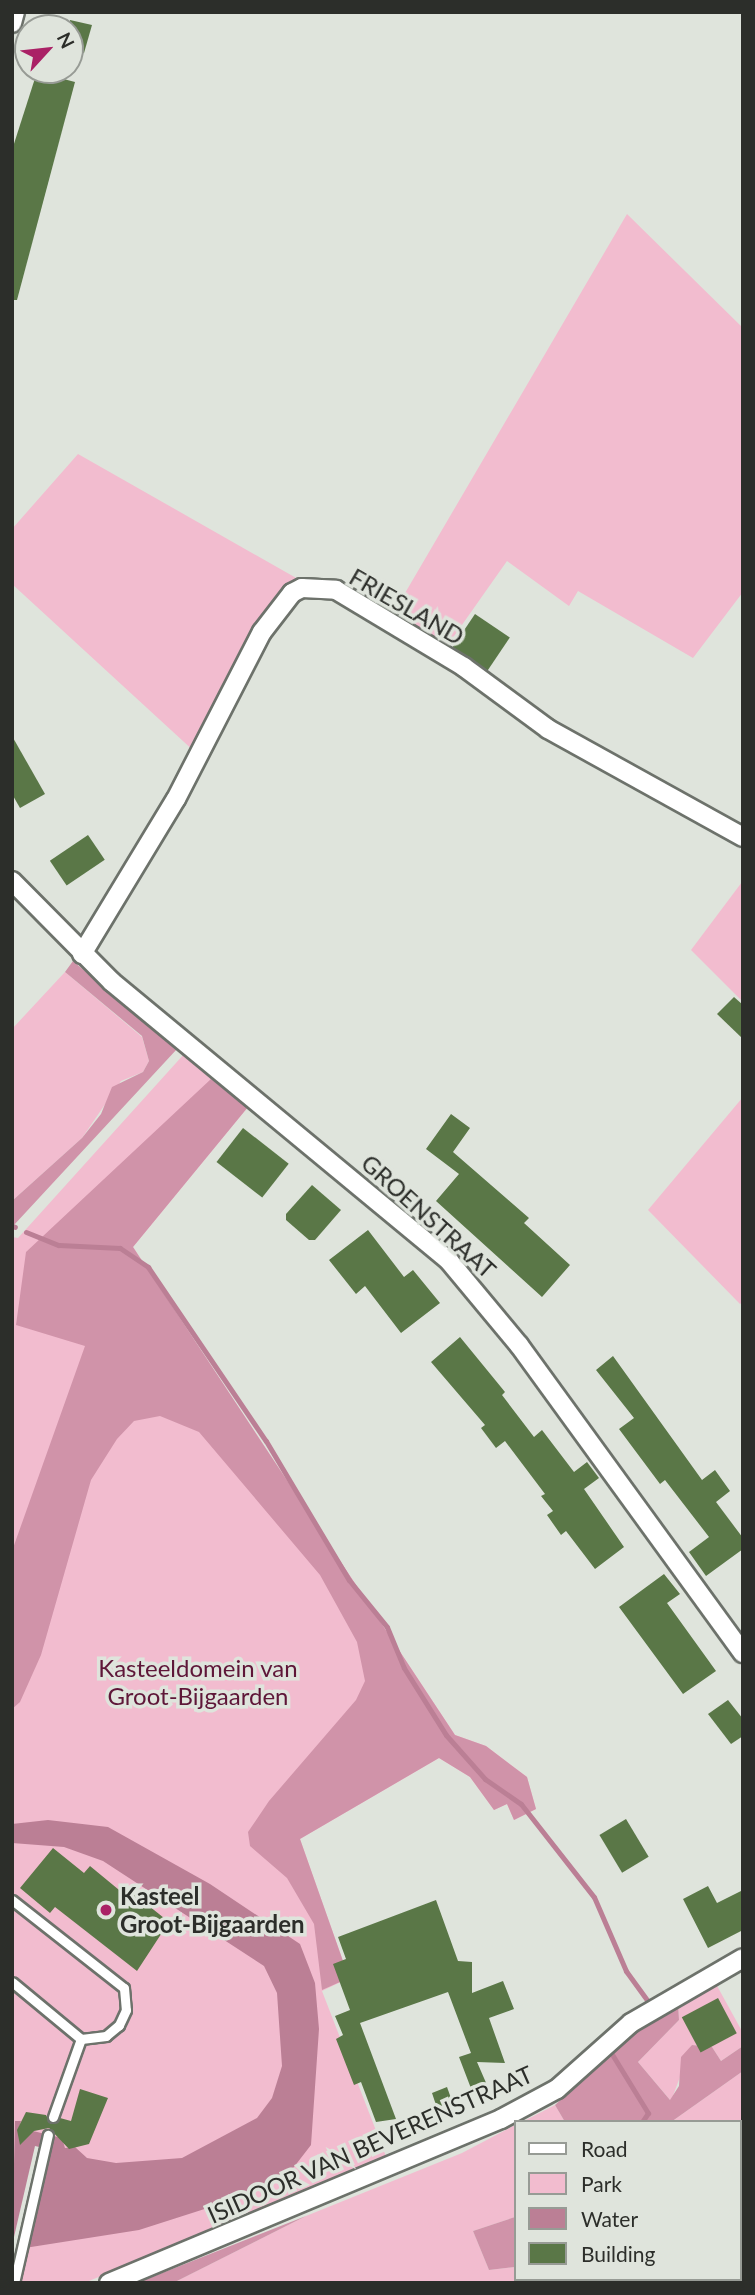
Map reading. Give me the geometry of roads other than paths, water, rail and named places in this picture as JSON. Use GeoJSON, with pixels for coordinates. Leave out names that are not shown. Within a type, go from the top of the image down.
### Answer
{"type":"FeatureCollection","features":[{"type":"Feature","properties":{"kind":"street"},"geometry":{"type":"LineString","coordinates":[[12,23],[15,12]]}},
{"type":"Feature","properties":{"kind":"street","name":"FRIESLAND"},"geometry":{"type":"LineString","coordinates":[[82,954],[176,799],[262,632],[292,593],[302,588],[336,590],[464,667],[548,729],[743,836]]}},
{"type":"Feature","properties":{"kind":"street","name":"GROENSTRAAT"},"geometry":{"type":"LineString","coordinates":[[12,881],[82,954],[449,1261],[519,1345],[743,1653]]}},
{"type":"Feature","properties":{"kind":"street","name":"ISIDOOR VAN BEVERENSTRAAT"},"geometry":{"type":"LineString","coordinates":[[109,2283],[501,2119],[557,2089],[631,2023],[743,1958]]}},
{"type":"Feature","properties":{"kind":"lane"},"geometry":{"type":"LineString","coordinates":[[12,1900],[124,1988],[126,2010],[119,2025],[106,2036],[81,2039],[12,1982]]}},
{"type":"Feature","properties":{"kind":"lane"},"geometry":{"type":"LineString","coordinates":[[53,2117],[81,2039]]}},
{"type":"Feature","properties":{"kind":"lane"},"geometry":{"type":"LineString","coordinates":[[14,2283],[48,2135]]}},
{"type":"Feature","properties":{"kind":"water"},"geometry":{"type":"Polygon","coordinates":[[[48,1820],[108,1827],[210,1884],[300,1944],[315,1983],[319,2029],[311,2145],[287,2176],[242,2197],[139,2230],[12,2250],[15,2121],[21,2121],[18,2131],[27,2136],[33,2131],[62,2138],[65,2148],[75,2147],[87,2158],[116,2163],[182,2158],[257,2118],[272,2098],[282,2066],[277,1993],[264,1966],[103,1861],[64,1847],[12,1843],[12,1824],[48,1820]]]}},
{"type":"Feature","properties":{"kind":"waterway"},"geometry":{"type":"LineString","coordinates":[[26,1232],[59,1245],[120,1248],[148,1267],[266,1441],[349,1580],[387,1627],[404,1668],[446,1735],[485,1779],[521,1804],[594,1897],[626,1971],[650,2004]]}},
{"type":"Feature","properties":{"kind":"waterway"},"geometry":{"type":"LineString","coordinates":[[610,2051],[648,2113],[643,2120]]}},
{"type":"Feature","properties":{"kind":"place","name":"Kasteel Groot-Bijgaarden"},"geometry":{"type":"Point","coordinates":[106,1910]}},
{"type":"Feature","properties":{"kind":"park label","name":"Kasteeldomein van Groot-Bijgaarden"},"geometry":{"type":"Point","coordinates":[198,1682]}}]}
